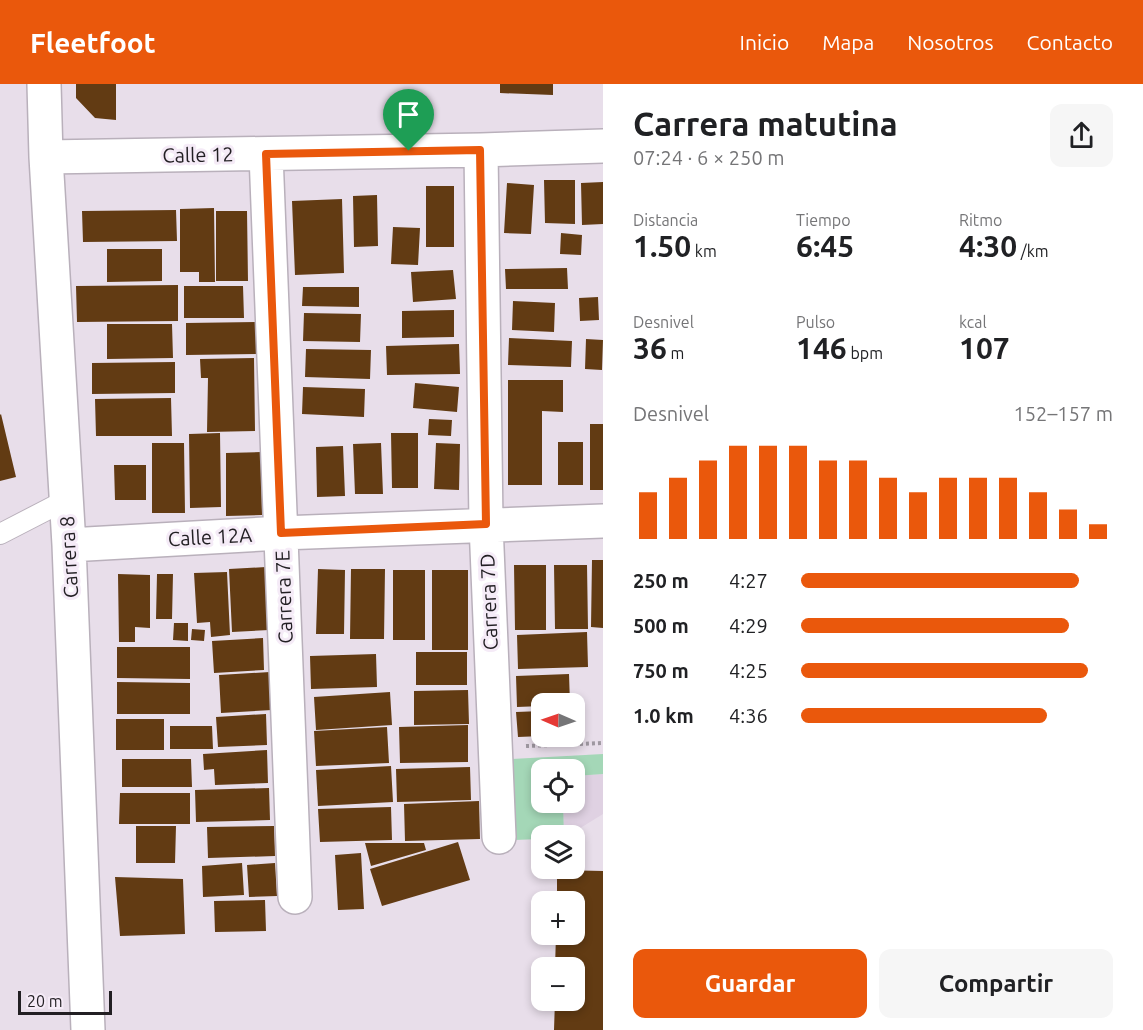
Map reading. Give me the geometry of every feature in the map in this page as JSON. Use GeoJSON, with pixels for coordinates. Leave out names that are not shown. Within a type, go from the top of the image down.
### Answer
{"type":"FeatureCollection","features":[{"type":"Feature","properties":{"kind":"street","name":"Carrera 8"},"geometry":{"type":"LineString","coordinates":[[44,84],[46,157],[69,545],[88,1030]]}},
{"type":"Feature","properties":{"kind":"street","name":"Calle 12"},"geometry":{"type":"LineString","coordinates":[[46,157],[603,146]]}},
{"type":"Feature","properties":{"kind":"street","name":"Carrera 7D"},"geometry":{"type":"LineString","coordinates":[[480,150],[486,524],[499,837]]}},
{"type":"Feature","properties":{"kind":"street","name":"Carrera 7E"},"geometry":{"type":"LineString","coordinates":[[266,154],[295,897]]}},
{"type":"Feature","properties":{"kind":"street","name":"Calle 12A"},"geometry":{"type":"LineString","coordinates":[[69,545],[281,533],[603,521]]}},
{"type":"Feature","properties":{"kind":"lane"},"geometry":{"type":"LineString","coordinates":[[0,534],[66,500]]}},
{"type":"Feature","properties":{"kind":"path"},"geometry":{"type":"LineString","coordinates":[[496,747],[603,743]]}},
{"type":"Feature","properties":{"kind":"shaded area"},"geometry":{"type":"Polygon","coordinates":[[[603,774],[603,814],[585,825],[564,825],[563,813],[585,813],[585,775],[603,774]]]}},
{"type":"Feature","properties":{"kind":"green space"},"geometry":{"type":"Polygon","coordinates":[[[603,754],[603,774],[585,775],[585,759],[531,759],[531,813],[563,813],[564,825],[531,825],[531,839],[514,840],[512,759],[603,754]]]}},
{"type":"Feature","properties":{"kind":"building"},"geometry":{"type":"Polygon","coordinates":[[[76,84],[116,84],[116,120],[95,118],[76,98],[76,84]]]}},
{"type":"Feature","properties":{"kind":"building"},"geometry":{"type":"Polygon","coordinates":[[[500,84],[553,84],[553,95],[500,93],[500,84]]]}},
{"type":"Feature","properties":{"kind":"building"},"geometry":{"type":"Polygon","coordinates":[[[544,180],[575,180],[575,224],[545,223],[544,180]]]}},
{"type":"Feature","properties":{"kind":"building"},"geometry":{"type":"Polygon","coordinates":[[[603,182],[603,224],[582,225],[581,183],[603,182]]]}},
{"type":"Feature","properties":{"kind":"building"},"geometry":{"type":"Polygon","coordinates":[[[507,183],[534,185],[531,234],[504,233],[507,183]]]}},
{"type":"Feature","properties":{"kind":"building"},"geometry":{"type":"Polygon","coordinates":[[[426,186],[454,186],[454,247],[426,247],[426,186]]]}},
{"type":"Feature","properties":{"kind":"building"},"geometry":{"type":"Polygon","coordinates":[[[377,195],[378,246],[354,247],[353,196],[377,195]]]}},
{"type":"Feature","properties":{"kind":"building"},"geometry":{"type":"Polygon","coordinates":[[[342,199],[344,273],[295,275],[292,201],[342,199]]]}},
{"type":"Feature","properties":{"kind":"building"},"geometry":{"type":"Polygon","coordinates":[[[214,208],[215,282],[199,282],[199,272],[180,272],[180,209],[214,208]]]}},
{"type":"Feature","properties":{"kind":"building"},"geometry":{"type":"Polygon","coordinates":[[[176,210],[177,241],[83,242],[82,211],[176,210]]]}},
{"type":"Feature","properties":{"kind":"building"},"geometry":{"type":"Polygon","coordinates":[[[216,211],[247,211],[248,281],[216,281],[216,211]]]}},
{"type":"Feature","properties":{"kind":"building"},"geometry":{"type":"Polygon","coordinates":[[[393,227],[420,228],[418,265],[391,264],[393,227]]]}},
{"type":"Feature","properties":{"kind":"building"},"geometry":{"type":"Polygon","coordinates":[[[561,233],[582,235],[581,255],[560,254],[561,233]]]}},
{"type":"Feature","properties":{"kind":"building"},"geometry":{"type":"Polygon","coordinates":[[[107,249],[162,249],[162,281],[107,282],[107,249]]]}},
{"type":"Feature","properties":{"kind":"building"},"geometry":{"type":"Polygon","coordinates":[[[567,268],[568,289],[506,289],[505,269],[567,268]]]}},
{"type":"Feature","properties":{"kind":"building"},"geometry":{"type":"Polygon","coordinates":[[[453,270],[456,299],[413,302],[411,272],[453,270]]]}},
{"type":"Feature","properties":{"kind":"building"},"geometry":{"type":"Polygon","coordinates":[[[178,285],[178,321],[77,322],[76,286],[178,285]]]}},
{"type":"Feature","properties":{"kind":"building"},"geometry":{"type":"Polygon","coordinates":[[[184,286],[243,286],[244,318],[184,318],[184,286]]]}},
{"type":"Feature","properties":{"kind":"building"},"geometry":{"type":"Polygon","coordinates":[[[303,287],[359,287],[359,307],[302,306],[303,287]]]}},
{"type":"Feature","properties":{"kind":"building"},"geometry":{"type":"Polygon","coordinates":[[[598,297],[599,320],[580,321],[579,298],[598,297]]]}},
{"type":"Feature","properties":{"kind":"building"},"geometry":{"type":"Polygon","coordinates":[[[513,301],[555,303],[554,332],[512,330],[513,301]]]}},
{"type":"Feature","properties":{"kind":"building"},"geometry":{"type":"Polygon","coordinates":[[[454,310],[454,337],[402,338],[402,311],[454,310]]]}},
{"type":"Feature","properties":{"kind":"building"},"geometry":{"type":"Polygon","coordinates":[[[304,313],[361,314],[360,342],[303,341],[304,313]]]}},
{"type":"Feature","properties":{"kind":"building"},"geometry":{"type":"Polygon","coordinates":[[[256,322],[256,354],[186,355],[186,323],[256,322]]]}},
{"type":"Feature","properties":{"kind":"building"},"geometry":{"type":"Polygon","coordinates":[[[107,324],[172,324],[173,358],[107,359],[107,324]]]}},
{"type":"Feature","properties":{"kind":"building"},"geometry":{"type":"Polygon","coordinates":[[[509,338],[572,341],[571,367],[508,365],[509,338]]]}},
{"type":"Feature","properties":{"kind":"building"},"geometry":{"type":"Polygon","coordinates":[[[586,339],[603,340],[602,370],[585,369],[586,339]]]}},
{"type":"Feature","properties":{"kind":"building"},"geometry":{"type":"Polygon","coordinates":[[[459,344],[460,374],[387,375],[386,346],[459,344]]]}},
{"type":"Feature","properties":{"kind":"building"},"geometry":{"type":"Polygon","coordinates":[[[306,349],[371,350],[370,379],[305,377],[306,349]]]}},
{"type":"Feature","properties":{"kind":"building"},"geometry":{"type":"Polygon","coordinates":[[[254,358],[255,431],[207,432],[208,378],[201,378],[200,359],[254,358]]]}},
{"type":"Feature","properties":{"kind":"building"},"geometry":{"type":"Polygon","coordinates":[[[175,362],[175,393],[92,394],[92,363],[175,362]]]}},
{"type":"Feature","properties":{"kind":"building"},"geometry":{"type":"Polygon","coordinates":[[[508,380],[563,380],[563,412],[542,411],[542,485],[508,485],[508,380]]]}},
{"type":"Feature","properties":{"kind":"building"},"geometry":{"type":"Polygon","coordinates":[[[415,383],[459,387],[457,412],[413,408],[415,383]]]}},
{"type":"Feature","properties":{"kind":"building"},"geometry":{"type":"Polygon","coordinates":[[[303,387],[365,389],[364,417],[302,414],[303,387]]]}},
{"type":"Feature","properties":{"kind":"building"},"geometry":{"type":"Polygon","coordinates":[[[171,398],[172,436],[96,436],[95,399],[171,398]]]}},
{"type":"Feature","properties":{"kind":"building"},"geometry":{"type":"Polygon","coordinates":[[[0,415],[16,477],[0,481],[0,415]]]}},
{"type":"Feature","properties":{"kind":"building"},"geometry":{"type":"Polygon","coordinates":[[[429,419],[452,420],[451,436],[428,435],[429,419]]]}},
{"type":"Feature","properties":{"kind":"building"},"geometry":{"type":"Polygon","coordinates":[[[590,424],[603,424],[603,490],[590,490],[590,424]]]}},
{"type":"Feature","properties":{"kind":"building"},"geometry":{"type":"Polygon","coordinates":[[[220,433],[221,507],[190,508],[189,434],[220,433]]]}},
{"type":"Feature","properties":{"kind":"building"},"geometry":{"type":"Polygon","coordinates":[[[391,433],[418,433],[418,488],[392,488],[391,433]]]}},
{"type":"Feature","properties":{"kind":"building"},"geometry":{"type":"Polygon","coordinates":[[[558,442],[583,442],[583,485],[558,485],[558,442]]]}},
{"type":"Feature","properties":{"kind":"building"},"geometry":{"type":"Polygon","coordinates":[[[152,443],[184,443],[185,513],[152,513],[152,443]]]}},
{"type":"Feature","properties":{"kind":"building"},"geometry":{"type":"Polygon","coordinates":[[[381,443],[383,494],[355,494],[353,444],[381,443]]]}},
{"type":"Feature","properties":{"kind":"building"},"geometry":{"type":"Polygon","coordinates":[[[436,443],[460,444],[459,490],[434,489],[436,443]]]}},
{"type":"Feature","properties":{"kind":"building"},"geometry":{"type":"Polygon","coordinates":[[[343,446],[345,496],[317,497],[316,447],[343,446]]]}},
{"type":"Feature","properties":{"kind":"building"},"geometry":{"type":"Polygon","coordinates":[[[261,452],[262,515],[226,516],[226,453],[261,452]]]}},
{"type":"Feature","properties":{"kind":"building"},"geometry":{"type":"Polygon","coordinates":[[[114,465],[146,465],[146,500],[115,500],[114,465]]]}},
{"type":"Feature","properties":{"kind":"building"},"geometry":{"type":"Polygon","coordinates":[[[592,560],[603,560],[603,628],[591,627],[592,560]]]}},
{"type":"Feature","properties":{"kind":"building"},"geometry":{"type":"Polygon","coordinates":[[[514,565],[546,565],[546,630],[515,630],[514,565]]]}},
{"type":"Feature","properties":{"kind":"building"},"geometry":{"type":"Polygon","coordinates":[[[554,565],[587,565],[588,629],[555,629],[554,565]]]}},
{"type":"Feature","properties":{"kind":"building"},"geometry":{"type":"Polygon","coordinates":[[[266,567],[269,630],[232,632],[229,569],[266,567]]]}},
{"type":"Feature","properties":{"kind":"building"},"geometry":{"type":"Polygon","coordinates":[[[318,569],[345,570],[344,634],[316,634],[318,569]]]}},
{"type":"Feature","properties":{"kind":"building"},"geometry":{"type":"Polygon","coordinates":[[[351,569],[385,569],[384,639],[350,639],[351,569]]]}},
{"type":"Feature","properties":{"kind":"building"},"geometry":{"type":"Polygon","coordinates":[[[393,570],[425,570],[425,640],[393,640],[393,570]]]}},
{"type":"Feature","properties":{"kind":"building"},"geometry":{"type":"Polygon","coordinates":[[[432,570],[468,570],[468,650],[432,650],[432,570]]]}},
{"type":"Feature","properties":{"kind":"building"},"geometry":{"type":"Polygon","coordinates":[[[227,572],[230,635],[211,637],[210,622],[197,623],[194,573],[227,572]]]}},
{"type":"Feature","properties":{"kind":"building"},"geometry":{"type":"Polygon","coordinates":[[[118,574],[150,575],[150,628],[135,627],[135,642],[119,642],[118,574]]]}},
{"type":"Feature","properties":{"kind":"building"},"geometry":{"type":"Polygon","coordinates":[[[157,574],[173,574],[172,619],[156,619],[157,574]]]}},
{"type":"Feature","properties":{"kind":"building"},"geometry":{"type":"Polygon","coordinates":[[[174,623],[188,623],[188,641],[173,640],[174,623]]]}},
{"type":"Feature","properties":{"kind":"building"},"geometry":{"type":"Polygon","coordinates":[[[192,629],[205,630],[204,641],[191,640],[192,629]]]}},
{"type":"Feature","properties":{"kind":"building"},"geometry":{"type":"Polygon","coordinates":[[[587,632],[588,667],[518,669],[517,635],[587,632]]]}},
{"type":"Feature","properties":{"kind":"building"},"geometry":{"type":"Polygon","coordinates":[[[263,638],[264,670],[214,673],[212,641],[263,638]]]}},
{"type":"Feature","properties":{"kind":"building"},"geometry":{"type":"Polygon","coordinates":[[[117,647],[190,647],[190,679],[117,678],[117,647]]]}},
{"type":"Feature","properties":{"kind":"building"},"geometry":{"type":"Polygon","coordinates":[[[416,652],[467,652],[467,685],[416,685],[416,652]]]}},
{"type":"Feature","properties":{"kind":"building"},"geometry":{"type":"Polygon","coordinates":[[[376,654],[377,687],[311,689],[310,656],[376,654]]]}},
{"type":"Feature","properties":{"kind":"building"},"geometry":{"type":"Polygon","coordinates":[[[270,672],[272,710],[221,713],[219,675],[270,672]]]}},
{"type":"Feature","properties":{"kind":"building"},"geometry":{"type":"Polygon","coordinates":[[[569,674],[570,693],[531,693],[531,706],[517,707],[516,676],[569,674]]]}},
{"type":"Feature","properties":{"kind":"building"},"geometry":{"type":"Polygon","coordinates":[[[117,682],[190,683],[190,714],[117,714],[117,682]]]}},
{"type":"Feature","properties":{"kind":"building"},"geometry":{"type":"Polygon","coordinates":[[[468,690],[469,724],[414,725],[414,691],[468,690]]]}},
{"type":"Feature","properties":{"kind":"building"},"geometry":{"type":"Polygon","coordinates":[[[390,692],[392,725],[316,730],[314,697],[390,692]]]}},
{"type":"Feature","properties":{"kind":"building"},"geometry":{"type":"Polygon","coordinates":[[[531,711],[531,736],[518,737],[516,712],[531,711]]]}},
{"type":"Feature","properties":{"kind":"building"},"geometry":{"type":"Polygon","coordinates":[[[266,714],[267,745],[218,747],[216,717],[266,714]]]}},
{"type":"Feature","properties":{"kind":"building"},"geometry":{"type":"Polygon","coordinates":[[[116,719],[164,719],[164,750],[116,750],[116,719]]]}},
{"type":"Feature","properties":{"kind":"building"},"geometry":{"type":"Polygon","coordinates":[[[468,725],[468,762],[400,763],[399,727],[468,725]]]}},
{"type":"Feature","properties":{"kind":"building"},"geometry":{"type":"Polygon","coordinates":[[[170,726],[212,726],[213,749],[170,749],[170,726]]]}},
{"type":"Feature","properties":{"kind":"building"},"geometry":{"type":"Polygon","coordinates":[[[387,727],[389,763],[316,766],[314,731],[387,727]]]}},
{"type":"Feature","properties":{"kind":"building"},"geometry":{"type":"Polygon","coordinates":[[[267,750],[268,783],[215,785],[214,769],[204,770],[203,754],[267,750]]]}},
{"type":"Feature","properties":{"kind":"building"},"geometry":{"type":"Polygon","coordinates":[[[122,759],[191,759],[192,787],[122,787],[122,759]]]}},
{"type":"Feature","properties":{"kind":"building"},"geometry":{"type":"Polygon","coordinates":[[[391,766],[393,802],[318,806],[316,770],[391,766]]]}},
{"type":"Feature","properties":{"kind":"building"},"geometry":{"type":"Polygon","coordinates":[[[470,767],[471,800],[397,802],[396,769],[470,767]]]}},
{"type":"Feature","properties":{"kind":"building"},"geometry":{"type":"Polygon","coordinates":[[[269,788],[270,820],[196,822],[195,790],[269,788]]]}},
{"type":"Feature","properties":{"kind":"building"},"geometry":{"type":"Polygon","coordinates":[[[120,793],[190,793],[190,824],[119,824],[120,793]]]}},
{"type":"Feature","properties":{"kind":"building"},"geometry":{"type":"Polygon","coordinates":[[[479,801],[480,839],[405,841],[404,804],[479,801]]]}},
{"type":"Feature","properties":{"kind":"building"},"geometry":{"type":"Polygon","coordinates":[[[391,807],[392,840],[320,842],[318,809],[391,807]]]}},
{"type":"Feature","properties":{"kind":"building"},"geometry":{"type":"Polygon","coordinates":[[[136,826],[176,826],[175,863],[136,863],[136,826]]]}},
{"type":"Feature","properties":{"kind":"building"},"geometry":{"type":"Polygon","coordinates":[[[274,826],[275,856],[208,858],[207,827],[274,826]]]}},
{"type":"Feature","properties":{"kind":"building"},"geometry":{"type":"Polygon","coordinates":[[[458,842],[470,880],[382,906],[370,869],[458,842]]]}},
{"type":"Feature","properties":{"kind":"building"},"geometry":{"type":"Polygon","coordinates":[[[365,843],[424,843],[426,850],[371,866],[365,843]]]}},
{"type":"Feature","properties":{"kind":"building"},"geometry":{"type":"Polygon","coordinates":[[[361,853],[364,909],[338,910],[335,855],[361,853]]]}},
{"type":"Feature","properties":{"kind":"building"},"geometry":{"type":"Polygon","coordinates":[[[242,863],[244,895],[203,897],[202,866],[242,863]]]}},
{"type":"Feature","properties":{"kind":"building"},"geometry":{"type":"Polygon","coordinates":[[[275,863],[277,896],[249,897],[247,865],[275,863]]]}},
{"type":"Feature","properties":{"kind":"building"},"geometry":{"type":"Polygon","coordinates":[[[585,871],[603,871],[603,1030],[554,1030],[555,1011],[585,1011],[585,957],[555,957],[556,945],[585,945],[585,891],[557,891],[557,879],[585,879],[585,871]]]}},
{"type":"Feature","properties":{"kind":"building"},"geometry":{"type":"Polygon","coordinates":[[[115,877],[183,879],[185,934],[120,936],[115,877]]]}},
{"type":"Feature","properties":{"kind":"building"},"geometry":{"type":"Polygon","coordinates":[[[265,900],[266,931],[215,932],[214,901],[265,900]]]}},
{"type":"Feature","properties":{"kind":"route"},"geometry":{"type":"LineString","coordinates":[[480,150],[486,524],[281,533],[266,154],[409,151],[480,150]]}}]}
